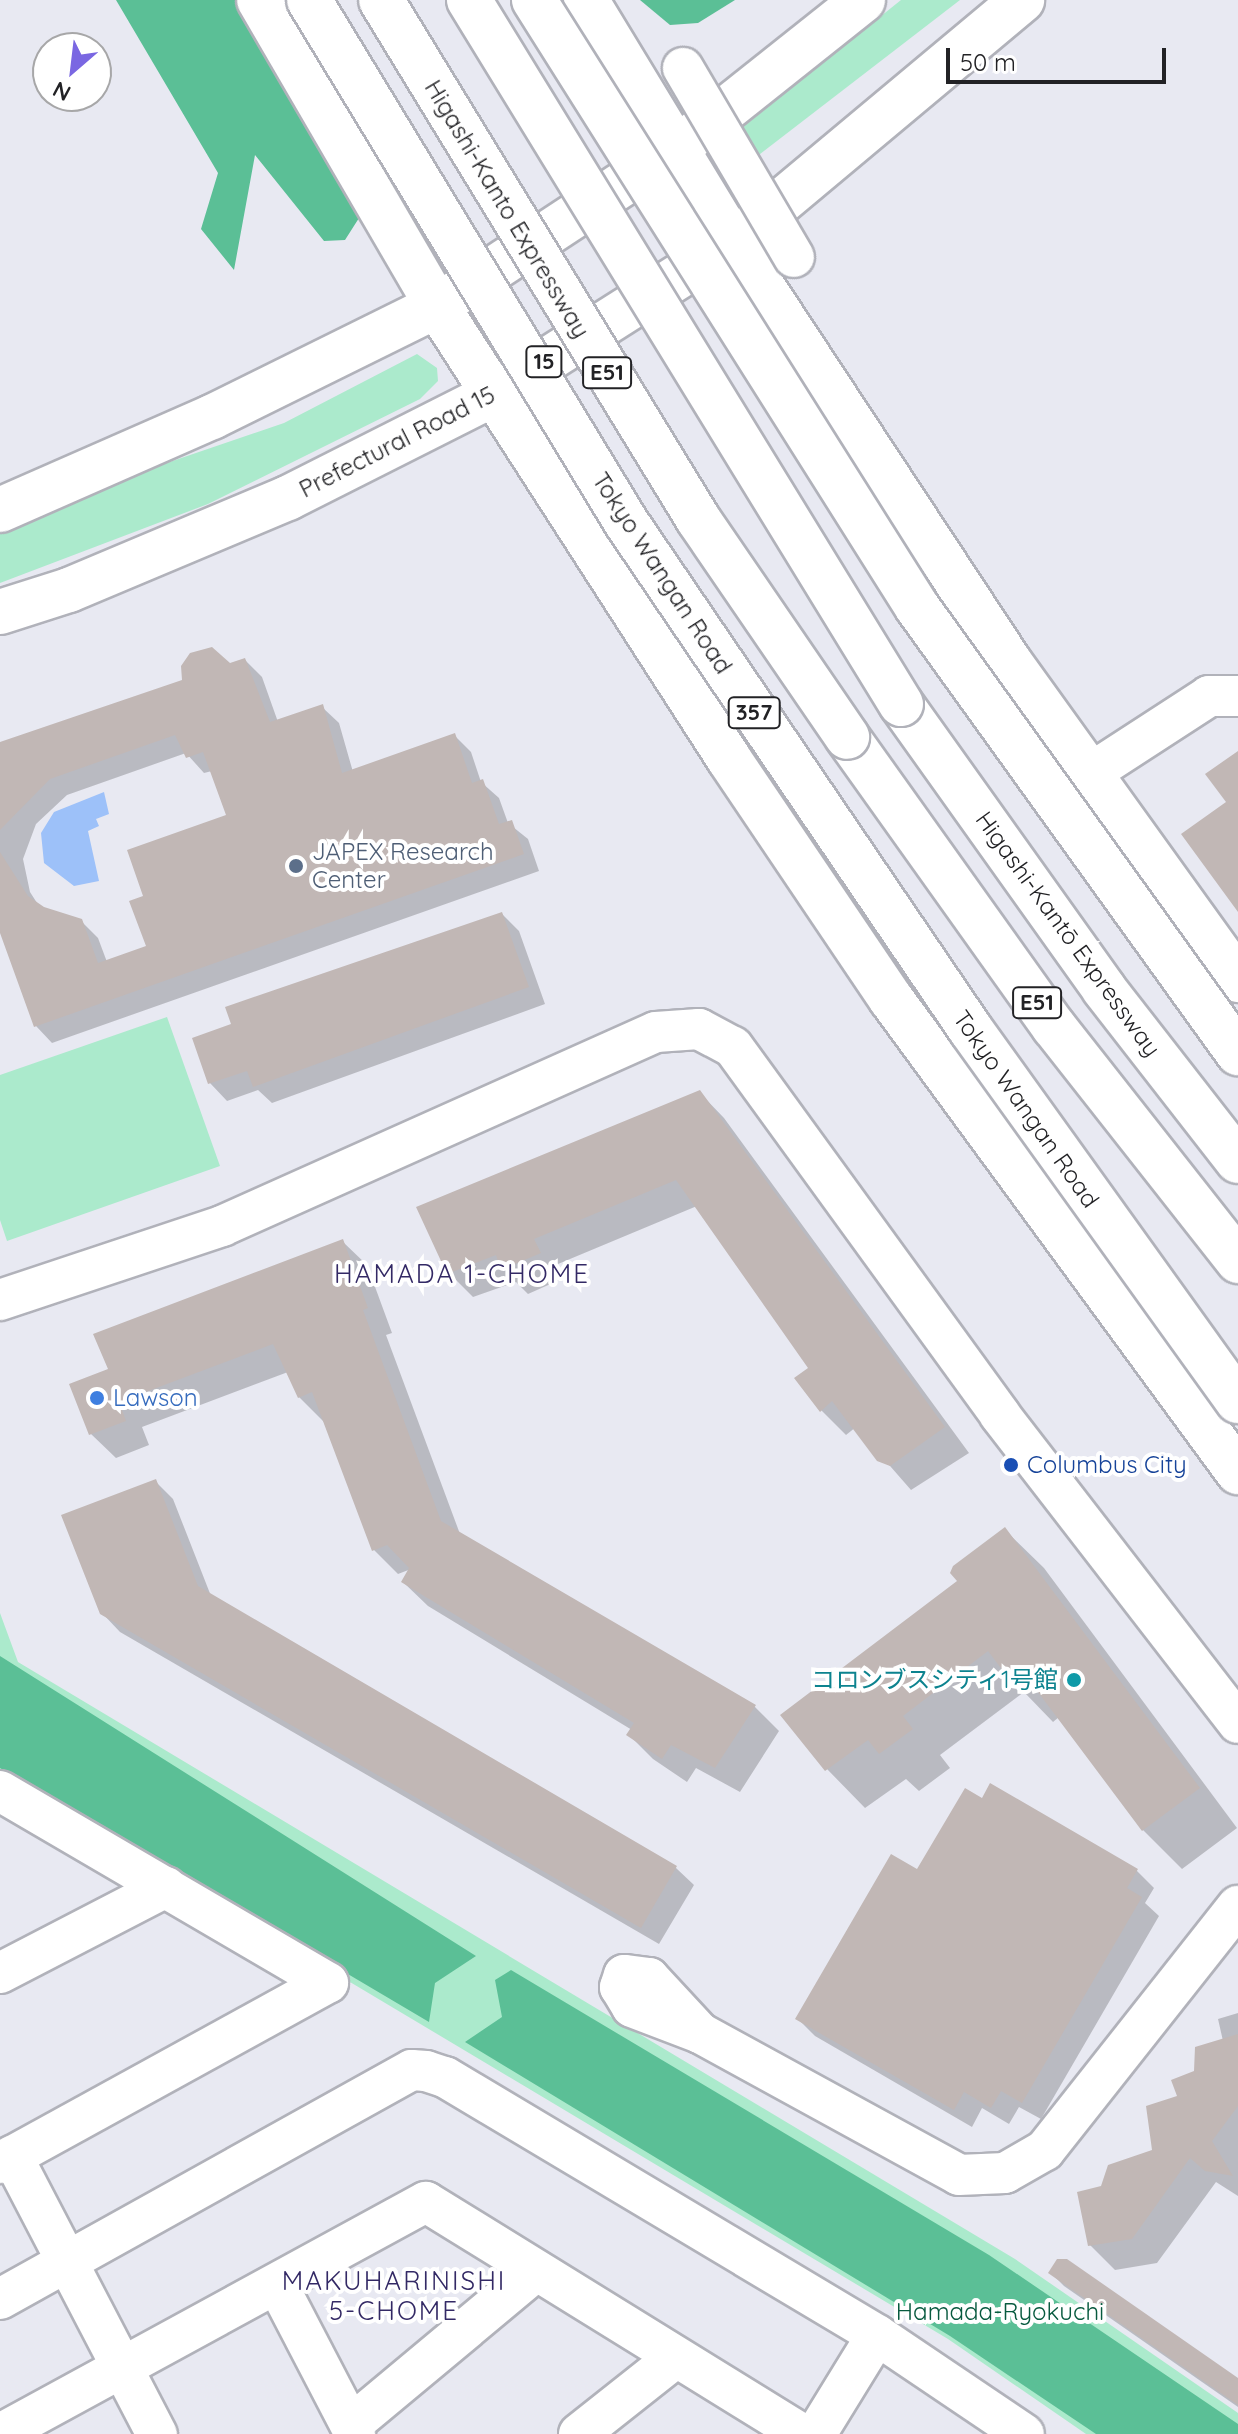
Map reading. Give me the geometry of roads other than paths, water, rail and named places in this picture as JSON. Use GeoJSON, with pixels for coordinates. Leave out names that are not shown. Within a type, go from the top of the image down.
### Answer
{"type":"FeatureCollection","features":[{"type":"Feature","properties":{"kind":"main road"},"geometry":{"type":"LineString","coordinates":[[259,0],[492,395],[891,999],[1238,1472]]}},
{"type":"Feature","properties":{"kind":"main road","name":"Tokyo Wangan Road"},"geometry":{"type":"LineString","coordinates":[[309,0],[618,508],[795,776],[1133,1261],[1238,1401]]}},
{"type":"Feature","properties":{"kind":"main road","name":"Higashi-Kanto Expressway"},"geometry":{"type":"LineString","coordinates":[[381,0],[698,519],[1054,1027],[1238,1261]]}},
{"type":"Feature","properties":{"kind":"main road","name":"E51"},"geometry":{"type":"LineString","coordinates":[[469,0],[901,704],[1104,989],[1238,1161]]}},
{"type":"Feature","properties":{"kind":"main road"},"geometry":{"type":"LineString","coordinates":[[534,0],[737,329],[917,607],[1238,1053]]}},
{"type":"Feature","properties":{"kind":"main road"},"geometry":{"type":"LineString","coordinates":[[586,0],[733,242],[1086,776],[1238,980]]}},
{"type":"Feature","properties":{"kind":"main road"},"geometry":{"type":"LineString","coordinates":[[0,510],[212,417],[437,306],[676,149],[863,0]]}},
{"type":"Feature","properties":{"kind":"main road","name":"Prefectural Road 15"},"geometry":{"type":"LineString","coordinates":[[0,612],[69,590],[288,498],[492,395],[733,242],[1022,0]]}},
{"type":"Feature","properties":{"kind":"street"},"geometry":{"type":"LineString","coordinates":[[683,68],[794,257]]}},
{"type":"Feature","properties":{"kind":"street"},"geometry":{"type":"LineString","coordinates":[[1086,776],[1209,696],[1238,696]]}},
{"type":"Feature","properties":{"kind":"street"},"geometry":{"type":"LineString","coordinates":[[0,1300],[222,1226],[656,1032],[699,1029],[733,1047],[1058,1493],[1238,1723]]}},
{"type":"Feature","properties":{"kind":"street"},"geometry":{"type":"LineString","coordinates":[[1,1792],[328,1983],[6,2160],[68,2261],[157,2434]]}},
{"type":"Feature","properties":{"kind":"street"},"geometry":{"type":"LineString","coordinates":[[0,1973],[166,1887]]}},
{"type":"Feature","properties":{"kind":"street"},"geometry":{"type":"LineString","coordinates":[[700,2033],[959,2175],[1005,2173],[1045,2150],[1238,1906]]}},
{"type":"Feature","properties":{"kind":"street"},"geometry":{"type":"LineString","coordinates":[[0,2299],[412,2070],[426,2071],[445,2077],[877,2335],[1024,2434]]}},
{"type":"Feature","properties":{"kind":"street"},"geometry":{"type":"LineString","coordinates":[[0,2434],[426,2202],[801,2434]]}},
{"type":"Feature","properties":{"kind":"street"},"geometry":{"type":"LineString","coordinates":[[277,2284],[353,2430],[536,2271]]}},
{"type":"Feature","properties":{"kind":"street"},"geometry":{"type":"LineString","coordinates":[[816,2434],[877,2335]]}},
{"type":"Feature","properties":{"kind":"street"},"geometry":{"type":"LineString","coordinates":[[579,2434],[675,2358]]}},
{"type":"Feature","properties":{"kind":"water"},"geometry":{"type":"Polygon","coordinates":[[[104,792],[109,814],[96,819],[99,826],[88,831],[99,881],[74,886],[44,863],[41,833],[54,812],[104,792]]]}},
{"type":"Feature","properties":{"kind":"place","name":"JAPEX Research Center"},"geometry":{"type":"Point","coordinates":[296,866]}},
{"type":"Feature","properties":{"kind":"place","name":"Lawson"},"geometry":{"type":"Point","coordinates":[97,1398]}},
{"type":"Feature","properties":{"kind":"place","name":"Columbus City"},"geometry":{"type":"Point","coordinates":[1011,1465]}},
{"type":"Feature","properties":{"kind":"place","name":"コロンブスシティ1号館"},"geometry":{"type":"Point","coordinates":[1074,1680]}},
{"type":"Feature","properties":{"kind":"district","name":"HAMADA 1-CHOME"},"geometry":{"type":"Point","coordinates":[462,1274]}},
{"type":"Feature","properties":{"kind":"district","name":"MAKUHARINISHI 5-CHOME"},"geometry":{"type":"Point","coordinates":[394,2296]}},
{"type":"Feature","properties":{"kind":"park label","name":"Hamada-Ryokuchi"},"geometry":{"type":"Point","coordinates":[1000,2312]}}]}
